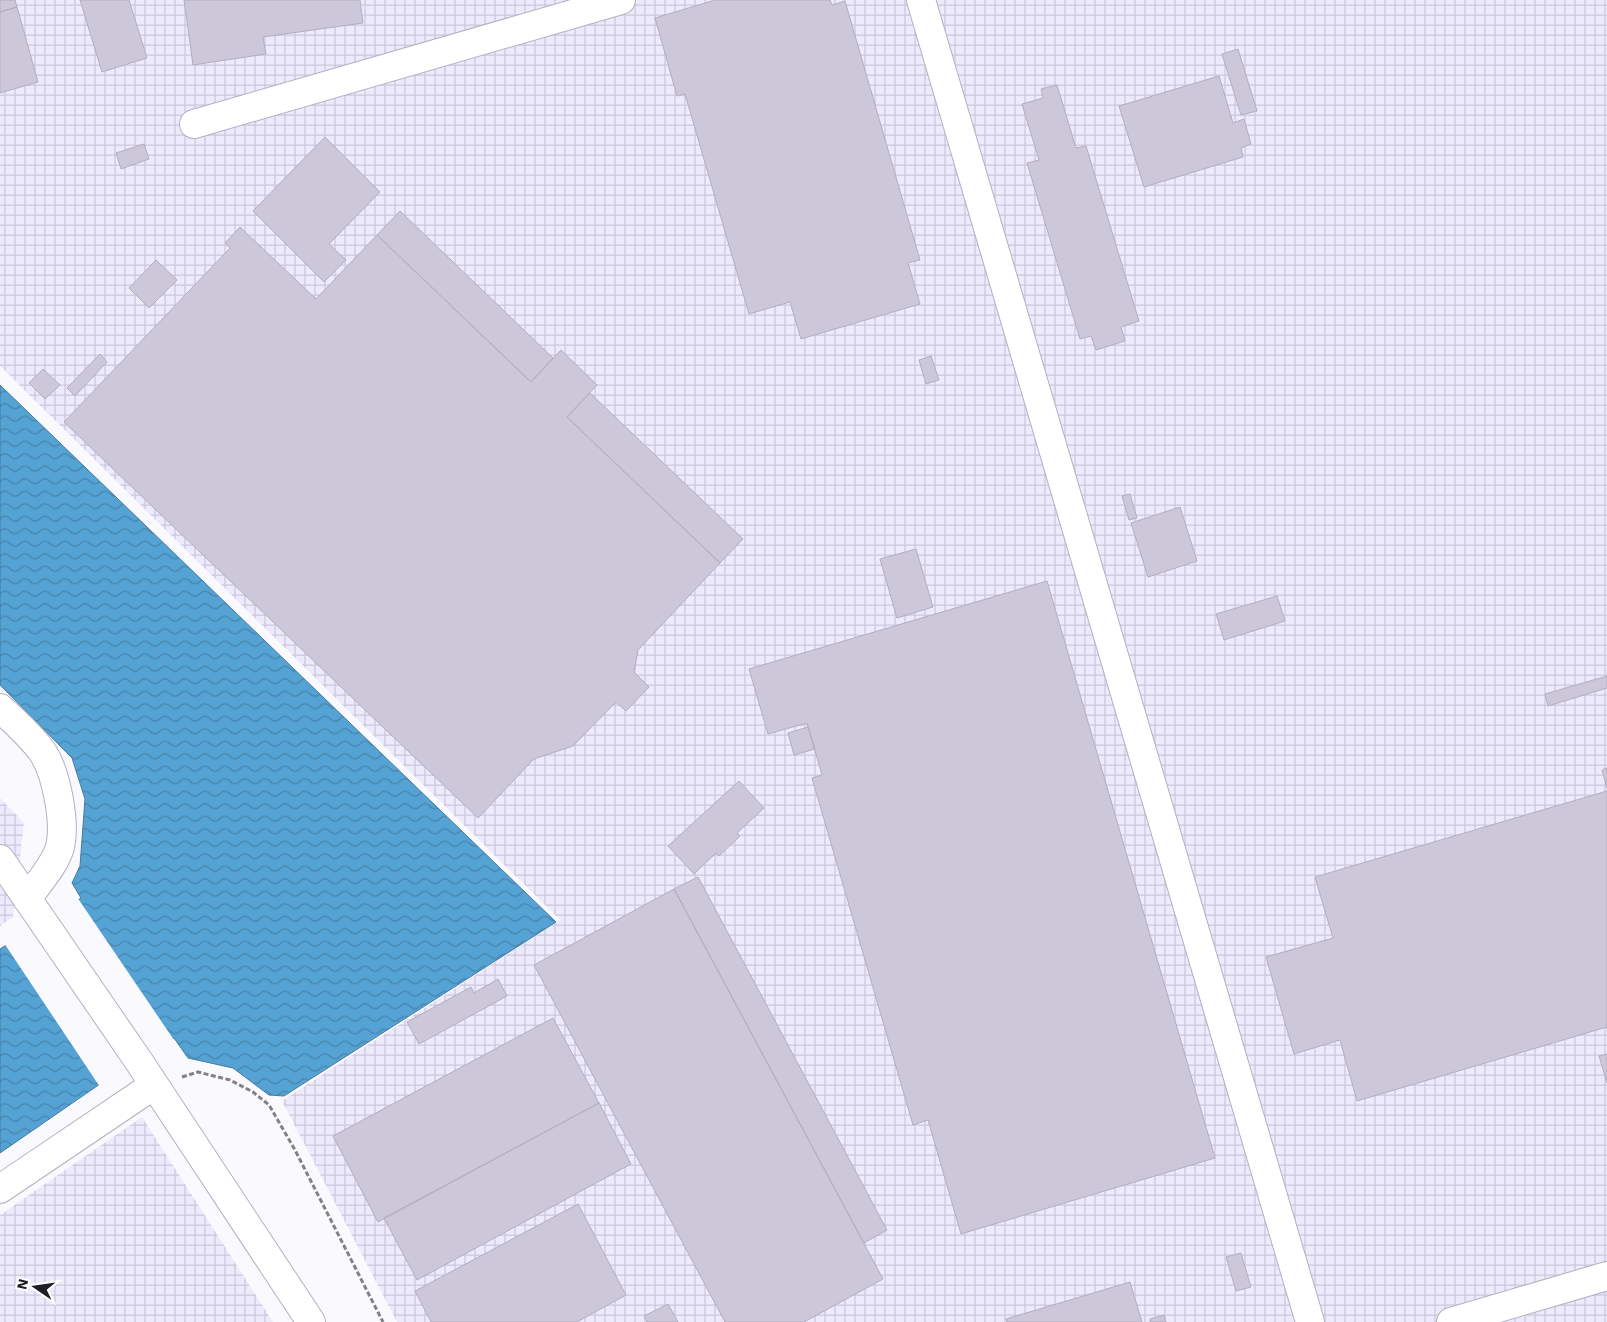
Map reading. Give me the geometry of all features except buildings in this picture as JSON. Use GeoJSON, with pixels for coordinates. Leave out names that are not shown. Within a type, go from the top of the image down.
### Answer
{"type":"FeatureCollection","features":[{"type":"Feature","properties":{"kind":"street"},"geometry":{"type":"LineString","coordinates":[[194,124],[621,0]]}},
{"type":"Feature","properties":{"kind":"street"},"geometry":{"type":"LineString","coordinates":[[921,0],[1310,1322]]}},
{"type":"Feature","properties":{"kind":"street"},"geometry":{"type":"LineString","coordinates":[[0,708],[42,751],[49,766],[60,808],[62,831],[60,848],[34,908]]}},
{"type":"Feature","properties":{"kind":"street"},"geometry":{"type":"LineString","coordinates":[[0,858],[147,1074],[311,1322]]}},
{"type":"Feature","properties":{"kind":"street"},"geometry":{"type":"LineString","coordinates":[[0,1189],[147,1074]]}},
{"type":"Feature","properties":{"kind":"street"},"geometry":{"type":"LineString","coordinates":[[1451,1322],[1607,1276]]}},
{"type":"Feature","properties":{"kind":"path"},"geometry":{"type":"LineString","coordinates":[[147,1074],[198,1072],[230,1080],[253,1092],[269,1104],[296,1150],[383,1322]]}},
{"type":"Feature","properties":{"kind":"shaded area"},"geometry":{"type":"Polygon","coordinates":[[[0,0],[1607,0],[1607,1322],[397,1322],[282,1101],[560,920],[0,366],[0,0]]]}},
{"type":"Feature","properties":{"kind":"shaded area"},"geometry":{"type":"Polygon","coordinates":[[[0,798],[24,823],[13,917],[0,926],[0,798]]]}},
{"type":"Feature","properties":{"kind":"shaded area"},"geometry":{"type":"Polygon","coordinates":[[[142,1117],[273,1322],[0,1322],[0,1215],[142,1117]]]}},
{"type":"Feature","properties":{"kind":"water"},"geometry":{"type":"Polygon","coordinates":[[[0,385],[556,922],[284,1096],[269,1095],[233,1068],[188,1058],[174,1038],[97,1086],[0,1153],[0,949],[81,898],[72,883],[80,866],[85,799],[72,758],[0,685],[0,385]]]}},
{"type":"Feature","properties":{"kind":"pier"},"geometry":{"type":"Polygon","coordinates":[[[77,897],[174,1040],[100,1087],[4,943],[77,897]]]}}]}
